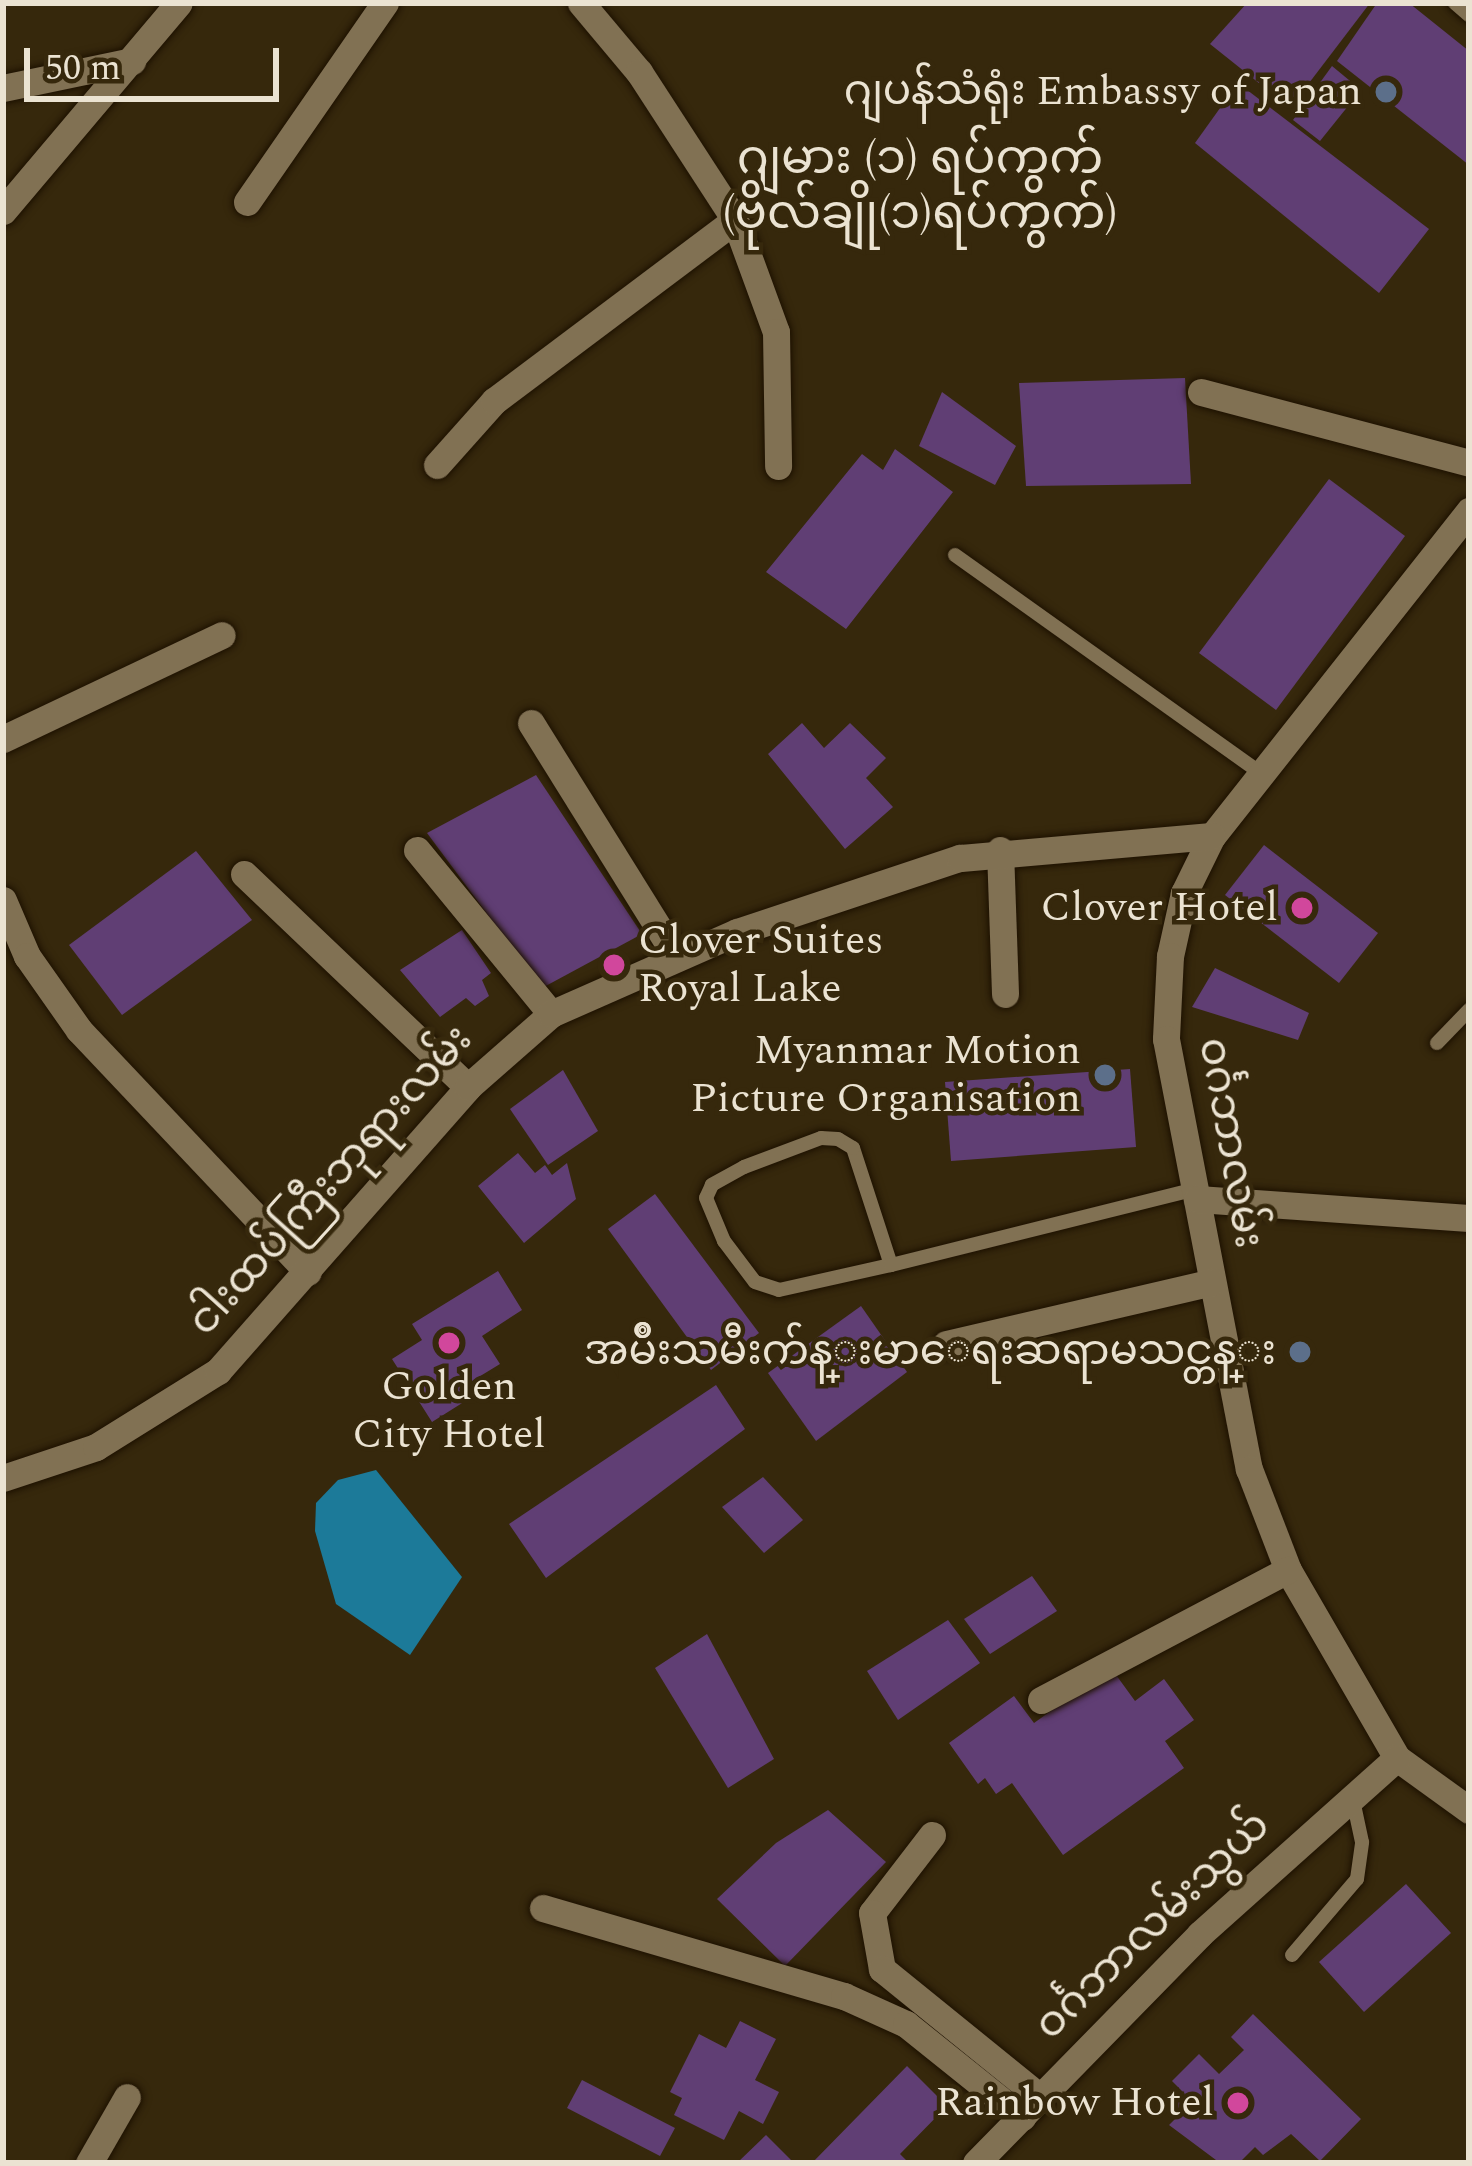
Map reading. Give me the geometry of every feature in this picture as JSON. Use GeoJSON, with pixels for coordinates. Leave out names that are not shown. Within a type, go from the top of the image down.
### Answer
{"type":"FeatureCollection","features":[{"type":"Feature","properties":{"kind":"street"},"geometry":{"type":"LineString","coordinates":[[3,211],[179,3]]}},
{"type":"Feature","properties":{"kind":"street"},"geometry":{"type":"LineString","coordinates":[[248,202],[385,3]]}},
{"type":"Feature","properties":{"kind":"street"},"geometry":{"type":"LineString","coordinates":[[581,3],[639,72],[735,220],[776,332],[778,466]]}},
{"type":"Feature","properties":{"kind":"street"},"geometry":{"type":"LineString","coordinates":[[3,88],[133,61]]}},
{"type":"Feature","properties":{"kind":"street"},"geometry":{"type":"LineString","coordinates":[[437,465],[494,401],[735,220]]}},
{"type":"Feature","properties":{"kind":"street"},"geometry":{"type":"LineString","coordinates":[[1201,392],[1469,463]]}},
{"type":"Feature","properties":{"kind":"street","name":"ဝင်္ဂဘာလမ်း"},"geometry":{"type":"LineString","coordinates":[[1469,511],[1458,545],[1212,836],[1184,893],[1170,956],[1166,1039],[1250,1468],[1288,1570],[1397,1758],[1469,1810]]}},
{"type":"Feature","properties":{"kind":"street"},"geometry":{"type":"LineString","coordinates":[[3,739],[222,635]]}},
{"type":"Feature","properties":{"kind":"street"},"geometry":{"type":"LineString","coordinates":[[531,723],[676,956]]}},
{"type":"Feature","properties":{"kind":"street","name":"ငါးထပ်ကြီးဘုရားလမ်း"},"geometry":{"type":"LineString","coordinates":[[3,1478],[51,1468],[157,1413],[218,1371],[468,1087],[551,1014],[676,956],[1000,850],[1212,836]]}},
{"type":"Feature","properties":{"kind":"street"},"geometry":{"type":"LineString","coordinates":[[417,850],[551,1014]]}},
{"type":"Feature","properties":{"kind":"street"},"geometry":{"type":"LineString","coordinates":[[1000,850],[1005,994]]}},
{"type":"Feature","properties":{"kind":"street"},"geometry":{"type":"LineString","coordinates":[[244,874],[468,1087]]}},
{"type":"Feature","properties":{"kind":"street"},"geometry":{"type":"LineString","coordinates":[[3,900],[27,956],[79,1030],[308,1272]]}},
{"type":"Feature","properties":{"kind":"street"},"geometry":{"type":"LineString","coordinates":[[1197,1194],[1469,1218]]}},
{"type":"Feature","properties":{"kind":"street"},"geometry":{"type":"LineString","coordinates":[[946,1344],[1212,1282]]}},
{"type":"Feature","properties":{"kind":"street"},"geometry":{"type":"LineString","coordinates":[[1041,1700],[1288,1570]]}},
{"type":"Feature","properties":{"kind":"street","name":"ဝင်္ဂဘာလမ်းသွယ်"},"geometry":{"type":"LineString","coordinates":[[976,2163],[1352,1794],[1397,1758]]}},
{"type":"Feature","properties":{"kind":"street"},"geometry":{"type":"LineString","coordinates":[[932,1835],[872,1913],[882,1969],[1030,2107]]}},
{"type":"Feature","properties":{"kind":"street"},"geometry":{"type":"LineString","coordinates":[[543,1908],[844,1996],[906,2024],[1030,2107]]}},
{"type":"Feature","properties":{"kind":"street"},"geometry":{"type":"LineString","coordinates":[[89,2163],[127,2097]]}},
{"type":"Feature","properties":{"kind":"lane"},"geometry":{"type":"LineString","coordinates":[[1455,3],[1469,15]]}},
{"type":"Feature","properties":{"kind":"lane"},"geometry":{"type":"LineString","coordinates":[[956,555],[1262,774]]}},
{"type":"Feature","properties":{"kind":"lane"},"geometry":{"type":"LineString","coordinates":[[1437,1043],[1469,1010]]}},
{"type":"Feature","properties":{"kind":"lane"},"geometry":{"type":"LineString","coordinates":[[891,1265],[853,1148],[838,1139],[821,1138],[744,1167],[712,1185],[706,1198],[724,1241],[755,1282],[779,1290],[891,1265],[1197,1194]]}},
{"type":"Feature","properties":{"kind":"lane"},"geometry":{"type":"LineString","coordinates":[[1292,1955],[1357,1879],[1363,1842],[1352,1794]]}},
{"type":"Feature","properties":{"kind":"water"},"geometry":{"type":"Polygon","coordinates":[[[376,1470],[462,1577],[410,1655],[336,1604],[315,1531],[316,1503],[338,1480],[376,1470]]]}},
{"type":"Feature","properties":{"kind":"building"},"geometry":{"type":"Polygon","coordinates":[[[1247,3],[1370,3],[1290,108],[1210,44],[1247,3]]]}},
{"type":"Feature","properties":{"kind":"building"},"geometry":{"type":"Polygon","coordinates":[[[1377,3],[1409,3],[1469,51],[1469,165],[1337,61],[1377,3]]]}},
{"type":"Feature","properties":{"kind":"building"},"geometry":{"type":"Polygon","coordinates":[[[1332,66],[1361,90],[1320,141],[1293,120],[1332,66]]]}},
{"type":"Feature","properties":{"kind":"building"},"geometry":{"type":"Polygon","coordinates":[[[1238,83],[1429,229],[1379,293],[1195,143],[1238,83]]]}},
{"type":"Feature","properties":{"kind":"building"},"geometry":{"type":"Polygon","coordinates":[[[1185,378],[1191,484],[1026,486],[1019,383],[1185,378]]]}},
{"type":"Feature","properties":{"kind":"building"},"geometry":{"type":"Polygon","coordinates":[[[942,392],[1016,446],[995,485],[919,446],[942,392]]]}},
{"type":"Feature","properties":{"kind":"building"},"geometry":{"type":"Polygon","coordinates":[[[895,449],[953,492],[846,629],[766,572],[862,454],[883,470],[895,449]]]}},
{"type":"Feature","properties":{"kind":"building"},"geometry":{"type":"Polygon","coordinates":[[[1329,479],[1405,536],[1276,710],[1199,653],[1329,479]]]}},
{"type":"Feature","properties":{"kind":"building"},"geometry":{"type":"Polygon","coordinates":[[[802,723],[824,748],[850,723],[886,758],[866,778],[893,807],[845,849],[768,754],[802,723]]]}},
{"type":"Feature","properties":{"kind":"building"},"geometry":{"type":"Polygon","coordinates":[[[536,775],[642,934],[542,988],[427,833],[536,775]]]}},
{"type":"Feature","properties":{"kind":"building"},"geometry":{"type":"Polygon","coordinates":[[[1264,845],[1378,933],[1339,983],[1225,895],[1264,845]]]}},
{"type":"Feature","properties":{"kind":"building"},"geometry":{"type":"Polygon","coordinates":[[[196,851],[252,920],[122,1015],[69,945],[196,851]]]}},
{"type":"Feature","properties":{"kind":"building"},"geometry":{"type":"Polygon","coordinates":[[[462,930],[491,973],[482,980],[489,996],[475,1006],[466,998],[440,1017],[400,970],[462,930]]]}},
{"type":"Feature","properties":{"kind":"building"},"geometry":{"type":"Polygon","coordinates":[[[1215,968],[1309,1013],[1298,1040],[1192,1007],[1215,968]]]}},
{"type":"Feature","properties":{"kind":"building"},"geometry":{"type":"Polygon","coordinates":[[[1130,1069],[1136,1147],[951,1161],[945,1082],[1130,1069]]]}},
{"type":"Feature","properties":{"kind":"building"},"geometry":{"type":"Polygon","coordinates":[[[563,1070],[598,1131],[548,1165],[510,1109],[563,1070]]]}},
{"type":"Feature","properties":{"kind":"building"},"geometry":{"type":"Polygon","coordinates":[[[518,1153],[535,1173],[545,1165],[552,1175],[567,1163],[576,1199],[524,1243],[478,1186],[518,1153]]]}},
{"type":"Feature","properties":{"kind":"building"},"geometry":{"type":"Polygon","coordinates":[[[655,1194],[759,1333],[711,1370],[608,1229],[655,1194]]]}},
{"type":"Feature","properties":{"kind":"building"},"geometry":{"type":"Polygon","coordinates":[[[498,1271],[522,1310],[482,1336],[500,1364],[459,1389],[467,1400],[432,1422],[392,1359],[422,1340],[412,1324],[498,1271]]]}},
{"type":"Feature","properties":{"kind":"building"},"geometry":{"type":"Polygon","coordinates":[[[861,1306],[907,1372],[816,1441],[768,1373],[861,1306]]]}},
{"type":"Feature","properties":{"kind":"building"},"geometry":{"type":"Polygon","coordinates":[[[716,1385],[745,1429],[546,1578],[509,1524],[716,1385]]]}},
{"type":"Feature","properties":{"kind":"building"},"geometry":{"type":"Polygon","coordinates":[[[763,1477],[803,1520],[764,1553],[722,1507],[763,1477]]]}},
{"type":"Feature","properties":{"kind":"building"},"geometry":{"type":"Polygon","coordinates":[[[1032,1576],[1057,1611],[990,1654],[964,1619],[1032,1576]]]}},
{"type":"Feature","properties":{"kind":"building"},"geometry":{"type":"Polygon","coordinates":[[[948,1620],[980,1663],[898,1720],[867,1671],[948,1620]]]}},
{"type":"Feature","properties":{"kind":"building"},"geometry":{"type":"Polygon","coordinates":[[[707,1634],[774,1759],[728,1788],[655,1668],[707,1634]]]}},
{"type":"Feature","properties":{"kind":"building"},"geometry":{"type":"Polygon","coordinates":[[[1111,1668],[1135,1701],[1164,1679],[1194,1720],[1165,1741],[1184,1768],[1063,1855],[1012,1783],[996,1794],[985,1778],[978,1784],[949,1743],[1014,1696],[1034,1723],[1111,1668]]]}},
{"type":"Feature","properties":{"kind":"building"},"geometry":{"type":"Polygon","coordinates":[[[828,1810],[886,1862],[785,1966],[717,1899],[776,1843],[828,1810]]]}},
{"type":"Feature","properties":{"kind":"building"},"geometry":{"type":"Polygon","coordinates":[[[1406,1884],[1451,1933],[1364,2012],[1319,1962],[1406,1884]]]}},
{"type":"Feature","properties":{"kind":"building"},"geometry":{"type":"Polygon","coordinates":[[[1253,2014],[1361,2119],[1320,2161],[1291,2134],[1263,2155],[1255,2147],[1239,2163],[1220,2163],[1169,2125],[1179,2115],[1171,2108],[1185,2094],[1172,2081],[1199,2054],[1219,2074],[1244,2050],[1231,2037],[1253,2014]]]}},
{"type":"Feature","properties":{"kind":"building"},"geometry":{"type":"Polygon","coordinates":[[[740,2021],[776,2039],[755,2080],[779,2092],[763,2124],[739,2111],[724,2140],[674,2115],[682,2098],[670,2092],[699,2034],[726,2048],[740,2021]]]}},
{"type":"Feature","properties":{"kind":"building"},"geometry":{"type":"Polygon","coordinates":[[[907,2066],[947,2106],[900,2154],[909,2163],[812,2163],[907,2066]]]}},
{"type":"Feature","properties":{"kind":"building"},"geometry":{"type":"Polygon","coordinates":[[[582,2080],[675,2128],[660,2156],[567,2108],[582,2080]]]}},
{"type":"Feature","properties":{"kind":"building"},"geometry":{"type":"Polygon","coordinates":[[[766,2135],[794,2163],[737,2163],[766,2135]]]}},
{"type":"Feature","properties":{"kind":"place","name":"ဂျပန်သံရုံး Embassy of Japan"},"geometry":{"type":"Point","coordinates":[1386,92]}},
{"type":"Feature","properties":{"kind":"place","name":"Clover Hotel"},"geometry":{"type":"Point","coordinates":[1302,908]}},
{"type":"Feature","properties":{"kind":"place","name":"Clover Suites Royal Lake"},"geometry":{"type":"Point","coordinates":[614,965]}},
{"type":"Feature","properties":{"kind":"place","name":"Myanmar Motion Picture Organisation"},"geometry":{"type":"Point","coordinates":[1105,1075]}},
{"type":"Feature","properties":{"kind":"place","name":"Golden City Hotel"},"geometry":{"type":"Point","coordinates":[449,1343]}},
{"type":"Feature","properties":{"kind":"place","name":"အမ်ိဳးသမီးက်န္းမာေရးဆရာမသင္တန္း"},"geometry":{"type":"Point","coordinates":[1300,1352]}},
{"type":"Feature","properties":{"kind":"place","name":"Rainbow Hotel"},"geometry":{"type":"Point","coordinates":[1238,2103]}},
{"type":"Feature","properties":{"kind":"district","name":"ဂျမား (၁) ရပ်ကွက် (ဗိုလ်ချို(၁)ရပ်ကွက်)"},"geometry":{"type":"Point","coordinates":[920,186]}}]}
